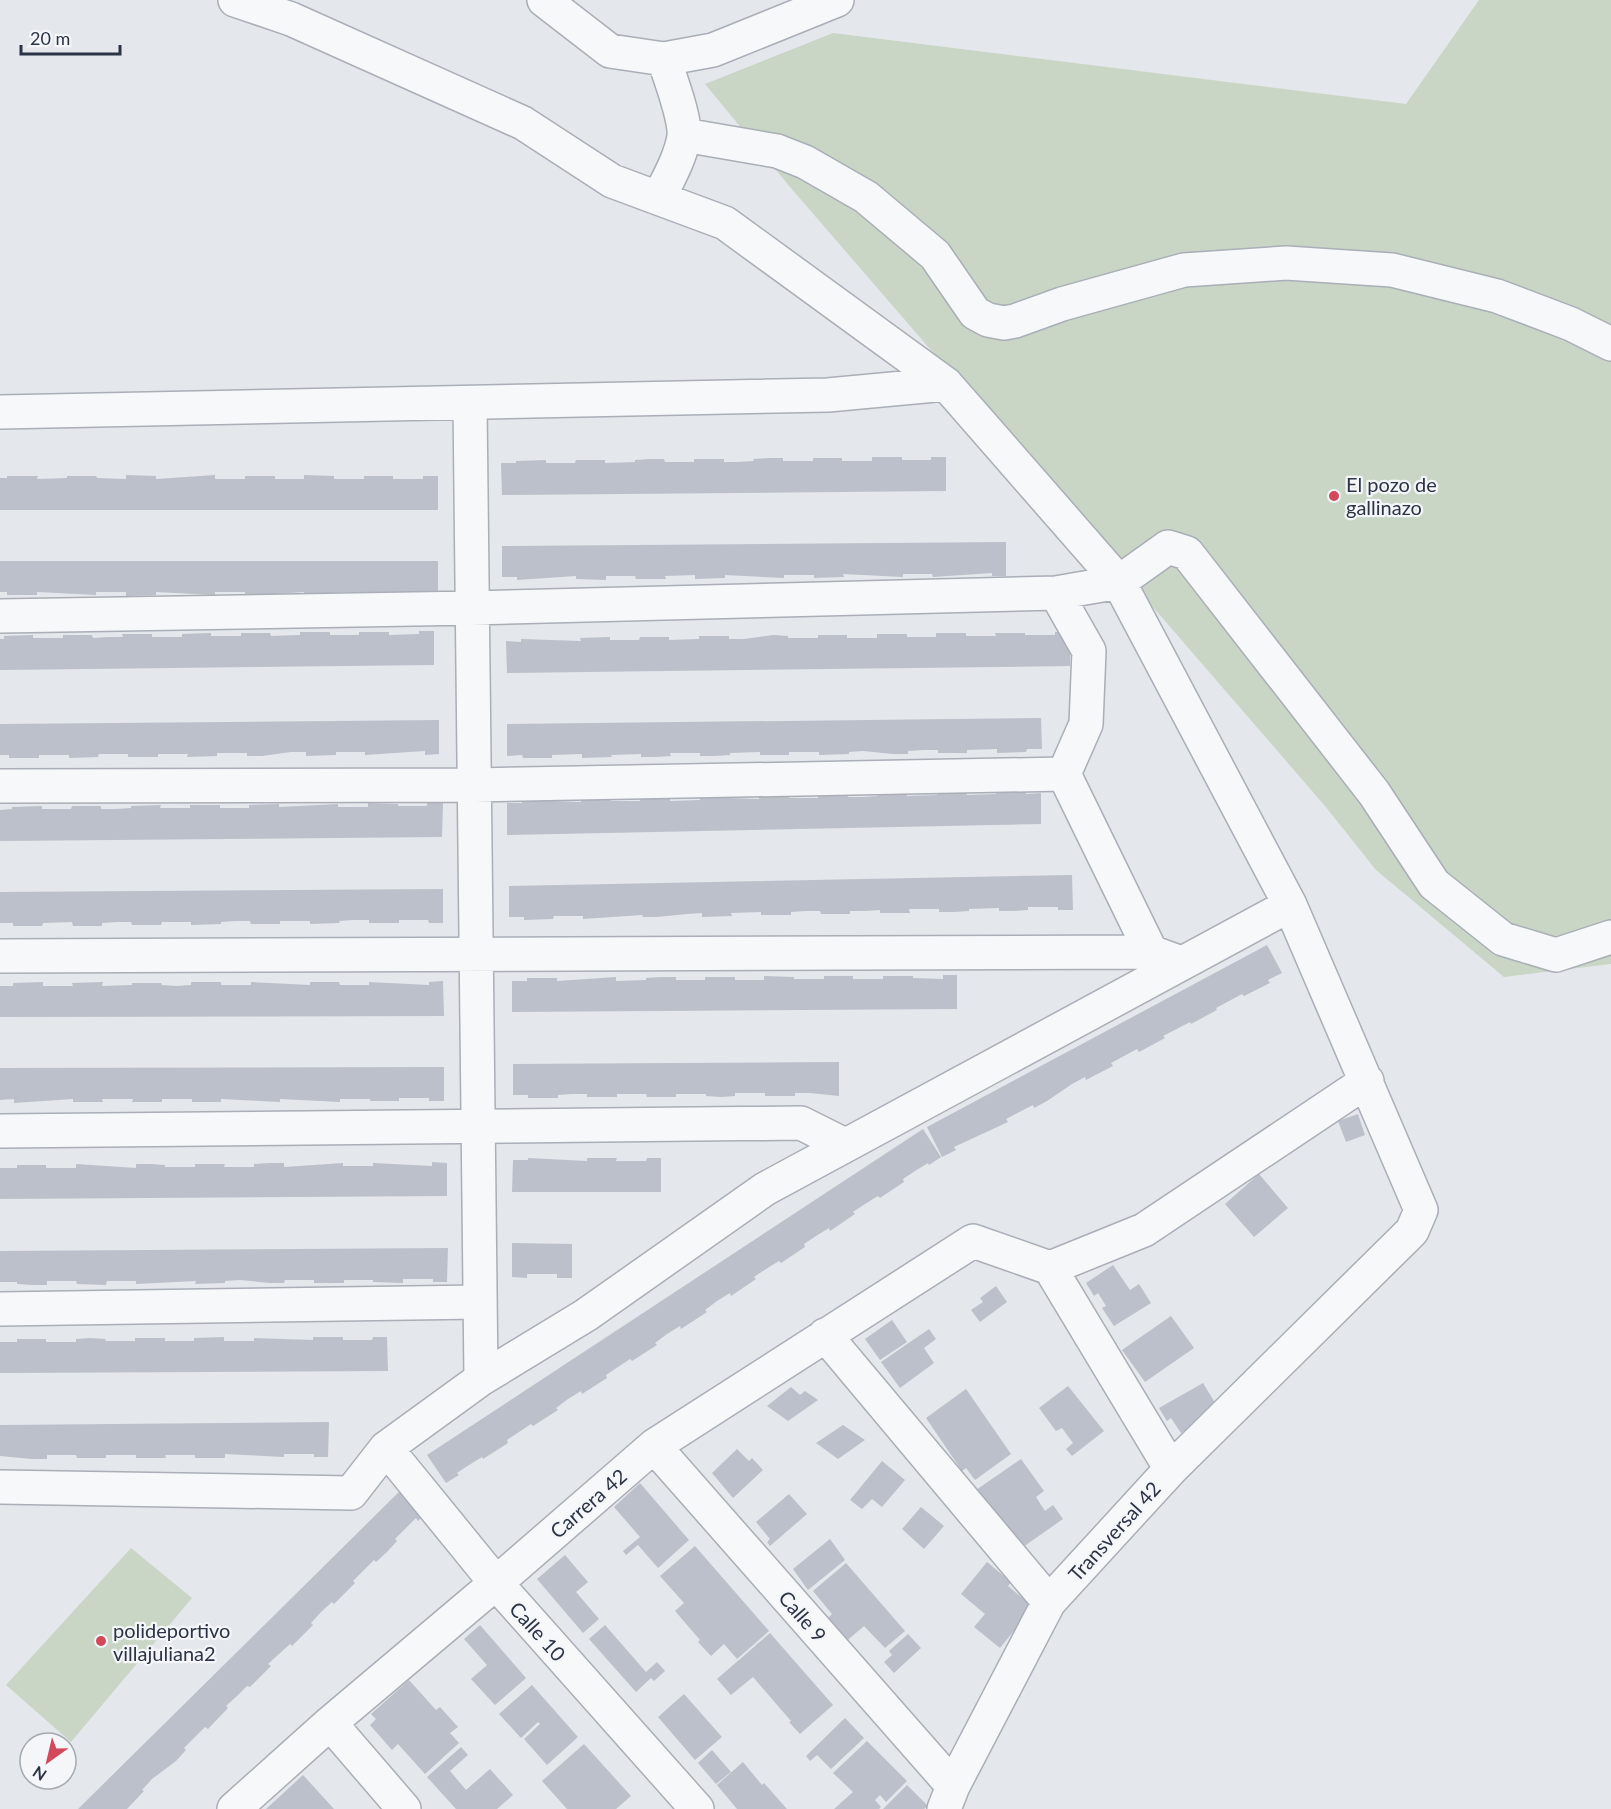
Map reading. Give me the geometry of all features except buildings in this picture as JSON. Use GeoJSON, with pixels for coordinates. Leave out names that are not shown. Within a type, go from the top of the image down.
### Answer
{"type":"FeatureCollection","features":[{"type":"Feature","properties":{"kind":"street"},"geometry":{"type":"LineString","coordinates":[[235,0],[291,19],[523,123],[612,181],[725,223],[946,384],[1119,582],[1290,905],[1421,1210],[1412,1231],[1171,1469]]}},
{"type":"Feature","properties":{"kind":"street"},"geometry":{"type":"LineString","coordinates":[[544,0],[610,51],[664,59],[713,50],[837,0]]}},
{"type":"Feature","properties":{"kind":"street"},"geometry":{"type":"LineString","coordinates":[[659,198],[678,158],[684,135],[664,59]]}},
{"type":"Feature","properties":{"kind":"street"},"geometry":{"type":"LineString","coordinates":[[684,135],[777,151],[805,162],[866,197],[935,255],[975,313],[988,320],[1004,323],[1015,321],[1062,304],[1184,270],[1286,263],[1392,270],[1497,296],[1571,324],[1611,344]]}},
{"type":"Feature","properties":{"kind":"street"},"geometry":{"type":"LineString","coordinates":[[0,412],[828,395],[946,384]]}},
{"type":"Feature","properties":{"kind":"street"},"geometry":{"type":"LineString","coordinates":[[470,403],[481,1379]]}},
{"type":"Feature","properties":{"kind":"street"},"geometry":{"type":"LineString","coordinates":[[0,616],[472,608],[1056,593],[1119,582],[1168,547],[1187,553],[1374,793],[1434,884],[1503,939],[1556,956],[1611,937]]}},
{"type":"Feature","properties":{"kind":"street"},"geometry":{"type":"LineString","coordinates":[[1056,593],[1089,651],[1086,724],[1064,774],[1151,952]]}},
{"type":"Feature","properties":{"kind":"street"},"geometry":{"type":"LineString","coordinates":[[0,786],[474,785],[1064,774]]}},
{"type":"Feature","properties":{"kind":"street"},"geometry":{"type":"LineString","coordinates":[[0,1487],[351,1493],[386,1448],[481,1379],[586,1315],[765,1189],[1290,905]]}},
{"type":"Feature","properties":{"kind":"street"},"geometry":{"type":"LineString","coordinates":[[0,956],[1151,952],[1181,963]]}},
{"type":"Feature","properties":{"kind":"street"},"geometry":{"type":"LineString","coordinates":[[1050,1268],[1144,1230],[1366,1080]]}},
{"type":"Feature","properties":{"kind":"street"},"geometry":{"type":"LineString","coordinates":[[0,1131],[801,1123],[844,1145]]}},
{"type":"Feature","properties":{"kind":"street","name":"Carrera 42"},"geometry":{"type":"LineString","coordinates":[[234,1809],[330,1723],[654,1446],[973,1241],[1050,1268]]}},
{"type":"Feature","properties":{"kind":"street","name":"Transversal 42"},"geometry":{"type":"LineString","coordinates":[[948,1798],[1049,1602],[1171,1469],[1050,1268]]}},
{"type":"Feature","properties":{"kind":"street"},"geometry":{"type":"LineString","coordinates":[[0,1309],[479,1302]]}},
{"type":"Feature","properties":{"kind":"street"},"geometry":{"type":"LineString","coordinates":[[825,1335],[1049,1602]]}},
{"type":"Feature","properties":{"kind":"street","name":"Calle 9"},"geometry":{"type":"LineString","coordinates":[[654,1446],[948,1798]]}},
{"type":"Feature","properties":{"kind":"street","name":"Calle 10"},"geometry":{"type":"LineString","coordinates":[[386,1448],[496,1583],[697,1809]]}},
{"type":"Feature","properties":{"kind":"street"},"geometry":{"type":"LineString","coordinates":[[330,1723],[404,1809]]}},
{"type":"Feature","properties":{"kind":"green space","name":"El pozo de gallinazo"},"geometry":{"type":"Polygon","coordinates":[[[1479,0],[1611,0],[1611,964],[1504,977],[1376,870],[1325,806],[790,187],[705,84],[833,33],[1406,104],[1479,0]]]}},
{"type":"Feature","properties":{"kind":"green space","name":"polideportivo villajuliana2"},"geometry":{"type":"Polygon","coordinates":[[[131,1548],[192,1598],[78,1734],[78,1731],[58,1731],[6,1685],[131,1548]]]}},
{"type":"Feature","properties":{"kind":"place","name":"El pozo de gallinazo"},"geometry":{"type":"Point","coordinates":[1334,496]}},
{"type":"Feature","properties":{"kind":"place","name":"polideportivo villajuliana2"},"geometry":{"type":"Point","coordinates":[101,1641]}}]}
